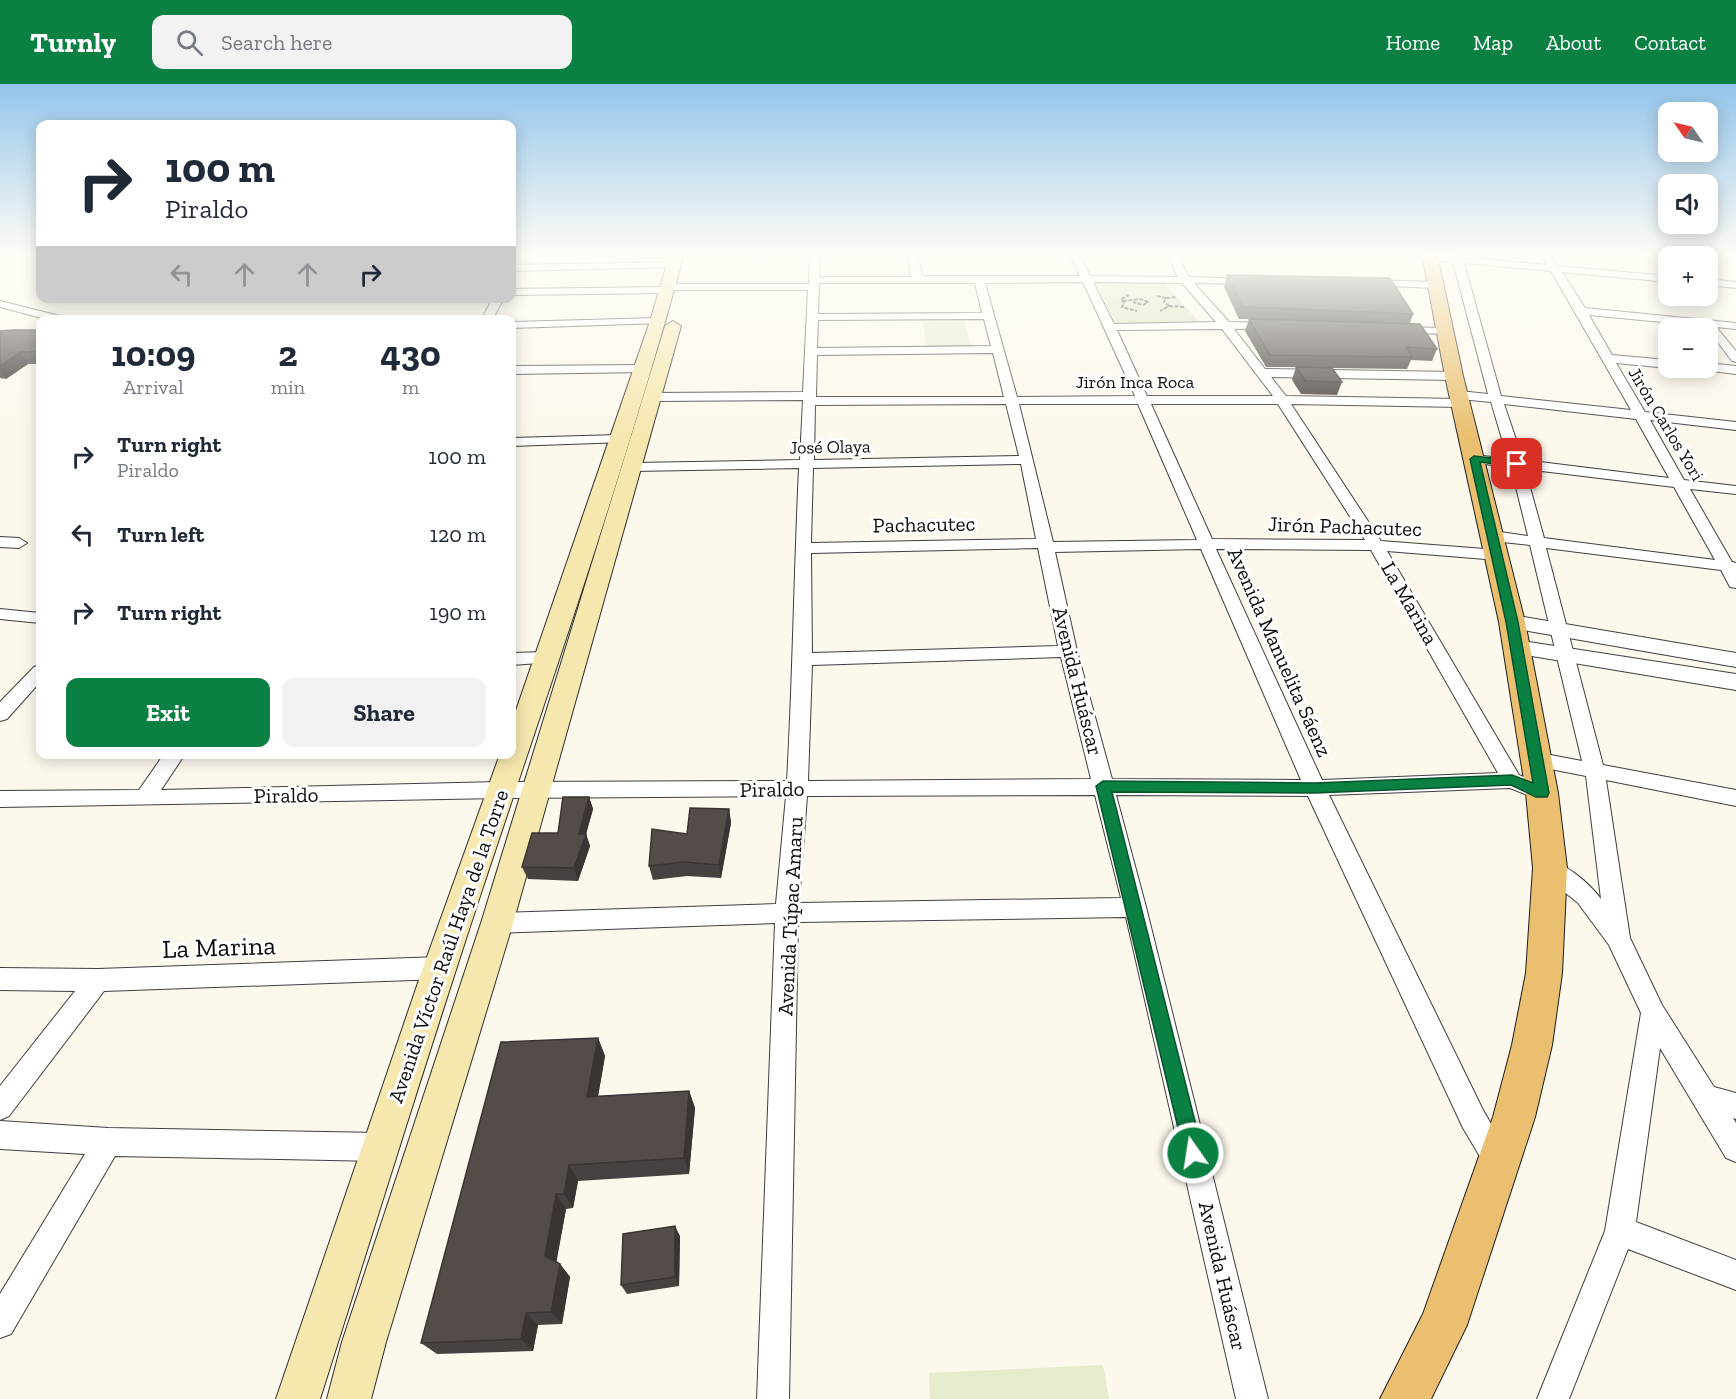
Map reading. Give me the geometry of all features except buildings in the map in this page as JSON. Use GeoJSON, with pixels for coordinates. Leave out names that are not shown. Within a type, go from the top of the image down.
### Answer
{"type":"FeatureCollection","features":[{"type":"Feature","properties":{"kind":"main road","name":"Avenida Víctor Raúl Haya de la Torre"},"geometry":{"type":"LineString","coordinates":[[516,745],[660,315]]}},
{"type":"Feature","properties":{"kind":"main road","name":"Avenida Víctor Raúl Haya de la Torre"},"geometry":{"type":"LineString","coordinates":[[349,1399],[364,1342],[497,923],[534,792],[654,397],[669,315]]}},
{"type":"Feature","properties":{"kind":"main road"},"geometry":{"type":"LineString","coordinates":[[1405,1399],[1443,1325],[1499,1162],[1532,1045],[1544,974],[1550,868],[1542,793],[1524,769],[1514,635],[1445,331],[1444,315]]}},
{"type":"Feature","properties":{"kind":"main road","name":"Avenida Víctor Raúl Haya de la Torre"},"geometry":{"type":"LineString","coordinates":[[298,1399],[511,759]]}},
{"type":"Feature","properties":{"kind":"street","name":"Avenida Manuelita Sáenz"},"geometry":{"type":"LineString","coordinates":[[1104,315],[1315,788],[1473,1119],[1499,1162]]}},
{"type":"Feature","properties":{"kind":"street","name":"La Marina"},"geometry":{"type":"LineString","coordinates":[[1216,315],[1282,400],[1524,769]]}},
{"type":"Feature","properties":{"kind":"street"},"geometry":{"type":"LineString","coordinates":[[1463,315],[1496,399],[1517,464],[1595,771],[1618,938]]}},
{"type":"Feature","properties":{"kind":"street","name":"Jirón Carlos Yori"},"geometry":{"type":"LineString","coordinates":[[1583,315],[1731,567],[1736,583]]}},
{"type":"Feature","properties":{"kind":"street"},"geometry":{"type":"LineString","coordinates":[[1626,315],[1658,318]]}},
{"type":"Feature","properties":{"kind":"street"},"geometry":{"type":"LineString","coordinates":[[812,317],[989,316]]}},
{"type":"Feature","properties":{"kind":"street","name":"Avenida Huáscar"},"geometry":{"type":"LineString","coordinates":[[989,316],[1027,460],[1068,651],[1135,907],[1252,1399]]}},
{"type":"Feature","properties":{"kind":"street","name":"Avenida Túpac Amaru"},"geometry":{"type":"LineString","coordinates":[[773,1399],[787,913],[797,789],[803,659],[803,548],[812,317]]}},
{"type":"Feature","properties":{"kind":"street"},"geometry":{"type":"LineString","coordinates":[[516,325],[658,321]]}},
{"type":"Feature","properties":{"kind":"street"},"geometry":{"type":"LineString","coordinates":[[1718,324],[1736,326]]}},
{"type":"Feature","properties":{"kind":"street"},"geometry":{"type":"LineString","coordinates":[[1110,327],[1288,325]]}},
{"type":"Feature","properties":{"kind":"street"},"geometry":{"type":"LineString","coordinates":[[1389,329],[1445,331]]}},
{"type":"Feature","properties":{"kind":"street"},"geometry":{"type":"LineString","coordinates":[[1718,337],[1736,358]]}},
{"type":"Feature","properties":{"kind":"street"},"geometry":{"type":"LineString","coordinates":[[810,352],[997,350]]}},
{"type":"Feature","properties":{"kind":"street"},"geometry":{"type":"LineString","coordinates":[[1606,357],[1658,363]]}},
{"type":"Feature","properties":{"kind":"street"},"geometry":{"type":"LineString","coordinates":[[1718,368],[1736,370]]}},
{"type":"Feature","properties":{"kind":"street"},"geometry":{"type":"LineString","coordinates":[[516,370],[641,369]]}},
{"type":"Feature","properties":{"kind":"street"},"geometry":{"type":"LineString","coordinates":[[1262,373],[1459,391],[1496,399],[1736,426]]}},
{"type":"Feature","properties":{"kind":"street","name":"Jirón Inca Roca"},"geometry":{"type":"LineString","coordinates":[[654,397],[1011,401],[1282,400],[1459,391]]}},
{"type":"Feature","properties":{"kind":"street"},"geometry":{"type":"LineString","coordinates":[[516,442],[619,439]]}},
{"type":"Feature","properties":{"kind":"street"},"geometry":{"type":"LineString","coordinates":[[1474,459],[1736,490]]}},
{"type":"Feature","properties":{"kind":"street","name":"José Olaya"},"geometry":{"type":"LineString","coordinates":[[633,467],[807,466],[1027,460]]}},
{"type":"Feature","properties":{"kind":"street"},"geometry":{"type":"LineString","coordinates":[[0,542],[19,543]]}},
{"type":"Feature","properties":{"kind":"street","name":"Jirón Pachacutec"},"geometry":{"type":"LineString","coordinates":[[1046,545],[1495,546],[1537,542],[1731,567]]}},
{"type":"Feature","properties":{"kind":"street","name":"Pachacutec"},"geometry":{"type":"LineString","coordinates":[[803,548],[1046,545]]}},
{"type":"Feature","properties":{"kind":"street"},"geometry":{"type":"LineString","coordinates":[[0,614],[36,618]]}},
{"type":"Feature","properties":{"kind":"street"},"geometry":{"type":"LineString","coordinates":[[1514,635],[1558,630],[1736,660]]}},
{"type":"Feature","properties":{"kind":"street"},"geometry":{"type":"LineString","coordinates":[[1514,635],[1565,655],[1736,682]]}},
{"type":"Feature","properties":{"kind":"street"},"geometry":{"type":"LineString","coordinates":[[803,659],[1068,651]]}},
{"type":"Feature","properties":{"kind":"street"},"geometry":{"type":"LineString","coordinates":[[516,659],[547,658]]}},
{"type":"Feature","properties":{"kind":"street"},"geometry":{"type":"LineString","coordinates":[[0,714],[36,675]]}},
{"type":"Feature","properties":{"kind":"street"},"geometry":{"type":"LineString","coordinates":[[145,798],[172,759]]}},
{"type":"Feature","properties":{"kind":"street","name":"Piraldo"},"geometry":{"type":"LineString","coordinates":[[0,799],[500,790],[534,792],[1103,786],[1315,788],[1524,769],[1595,771],[1736,798]]}},
{"type":"Feature","properties":{"kind":"street"},"geometry":{"type":"LineString","coordinates":[[1550,868],[1586,897],[1618,938],[1653,1013],[1736,1148]]}},
{"type":"Feature","properties":{"kind":"street"},"geometry":{"type":"LineString","coordinates":[[497,923],[787,913],[1135,907]]}},
{"type":"Feature","properties":{"kind":"street","name":"La Marina"},"geometry":{"type":"LineString","coordinates":[[0,979],[98,980],[440,968]]}},
{"type":"Feature","properties":{"kind":"street"},"geometry":{"type":"LineString","coordinates":[[0,1107],[98,980]]}},
{"type":"Feature","properties":{"kind":"street"},"geometry":{"type":"LineString","coordinates":[[1553,1399],[1620,1231],[1653,1013]]}},
{"type":"Feature","properties":{"kind":"street"},"geometry":{"type":"LineString","coordinates":[[1705,1098],[1736,1106]]}},
{"type":"Feature","properties":{"kind":"street"},"geometry":{"type":"LineString","coordinates":[[0,1135],[108,1142],[381,1147]]}},
{"type":"Feature","properties":{"kind":"street"},"geometry":{"type":"LineString","coordinates":[[0,1323],[108,1142]]}},
{"type":"Feature","properties":{"kind":"street"},"geometry":{"type":"LineString","coordinates":[[1620,1231],[1736,1275]]}},
{"type":"Feature","properties":{"kind":"green space"},"geometry":{"type":"Polygon","coordinates":[[[1111,315],[1193,315],[1199,322],[1118,323],[1111,315]]]}},
{"type":"Feature","properties":{"kind":"green space"},"geometry":{"type":"Polygon","coordinates":[[[964,320],[971,346],[926,347],[923,321],[964,320]]]}},
{"type":"Feature","properties":{"kind":"green space"},"geometry":{"type":"Polygon","coordinates":[[[1103,1365],[1109,1399],[930,1399],[929,1373],[1103,1365]]]}},
{"type":"Feature","properties":{"kind":"route"},"geometry":{"type":"LineString","coordinates":[[1193,1153],[1135,907],[1103,786],[1315,788],[1512,780],[1542,793],[1512,622],[1474,459],[1517,464]]}}]}
